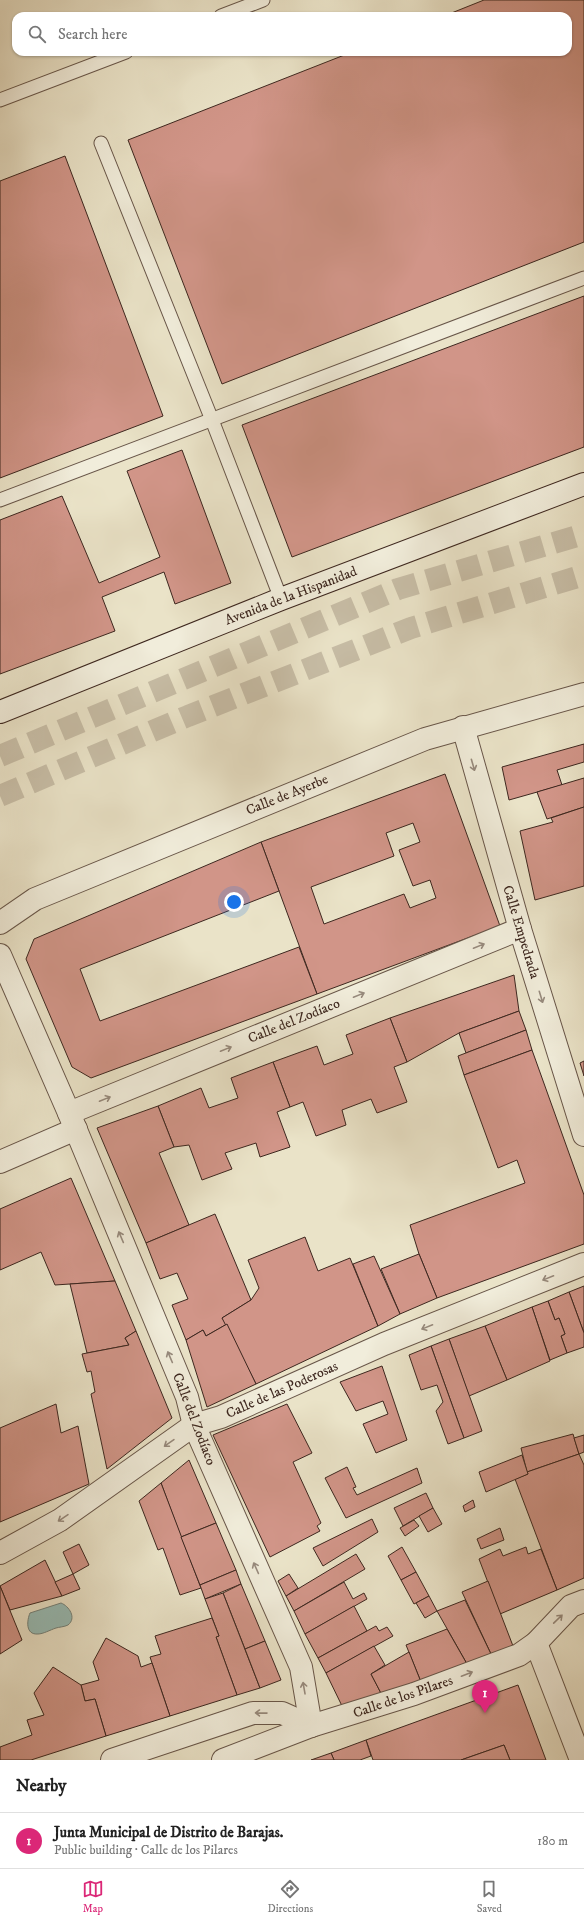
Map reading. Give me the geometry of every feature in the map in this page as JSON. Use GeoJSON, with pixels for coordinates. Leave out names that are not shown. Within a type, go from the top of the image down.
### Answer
{"type":"FeatureCollection","features":[{"type":"Feature","properties":{"kind":"street","name":"Avenida de la Hispanidad"},"geometry":{"type":"LineString","coordinates":[[0,712],[281,599],[584,484]]}},
{"type":"Feature","properties":{"kind":"street","name":"Calle de Ayerbe"},"geometry":{"type":"LineString","coordinates":[[0,922],[35,899],[425,738],[584,694]]}},
{"type":"Feature","properties":{"kind":"street","name":"Calle Empedrada"},"geometry":{"type":"LineString","coordinates":[[463,727],[520,929],[584,1135]]}},
{"type":"Feature","properties":{"kind":"street","name":"Calle del Zodíaco"},"geometry":{"type":"LineString","coordinates":[[72,1121],[520,929]]}},
{"type":"Feature","properties":{"kind":"street","name":"Calle del Zodíaco"},"geometry":{"type":"LineString","coordinates":[[0,955],[72,1121],[187,1397],[194,1426],[300,1667],[311,1726]]}},
{"type":"Feature","properties":{"kind":"street"},"geometry":{"type":"LineString","coordinates":[[0,1162],[72,1121]]}},
{"type":"Feature","properties":{"kind":"street","name":"Calle de las Poderosas"},"geometry":{"type":"LineString","coordinates":[[0,1553],[60,1520],[194,1426],[221,1417],[384,1344],[584,1264]]}},
{"type":"Feature","properties":{"kind":"street","name":"Calle de los Pilares"},"geometry":{"type":"LineString","coordinates":[[223,1760],[259,1754],[311,1726],[414,1694],[519,1655],[536,1643],[571,1606],[584,1601]]}},
{"type":"Feature","properties":{"kind":"street"},"geometry":{"type":"LineString","coordinates":[[536,1643],[581,1760]]}},
{"type":"Feature","properties":{"kind":"street"},"geometry":{"type":"LineString","coordinates":[[112,1760],[253,1713],[282,1714],[311,1726]]}},
{"type":"Feature","properties":{"kind":"lane"},"geometry":{"type":"LineString","coordinates":[[232,12],[263,0]]}},
{"type":"Feature","properties":{"kind":"lane"},"geometry":{"type":"LineString","coordinates":[[0,100],[116,56]]}},
{"type":"Feature","properties":{"kind":"lane"},"geometry":{"type":"LineString","coordinates":[[101,143],[212,420],[281,599]]}},
{"type":"Feature","properties":{"kind":"lane"},"geometry":{"type":"LineString","coordinates":[[0,500],[584,278]]}},
{"type":"Feature","properties":{"kind":"water"},"geometry":{"type":"Polygon","coordinates":[[[61,1603],[71,1612],[72,1619],[68,1625],[40,1634],[34,1634],[29,1630],[28,1619],[30,1613],[61,1603]]]}},
{"type":"Feature","properties":{"kind":"building"},"geometry":{"type":"Polygon","coordinates":[[[484,0],[584,0],[584,242],[222,384],[128,140],[342,56],[572,56],[572,12],[454,12],[484,0]]]}},
{"type":"Feature","properties":{"kind":"building"},"geometry":{"type":"Polygon","coordinates":[[[65,156],[163,416],[0,478],[0,181],[65,156]]]}},
{"type":"Feature","properties":{"kind":"building"},"geometry":{"type":"Polygon","coordinates":[[[584,296],[584,447],[292,557],[242,425],[584,296]]]}},
{"type":"Feature","properties":{"kind":"building"},"geometry":{"type":"Polygon","coordinates":[[[182,450],[231,583],[175,604],[164,572],[102,597],[115,631],[0,674],[0,520],[62,496],[99,583],[160,557],[127,471],[182,450]]]}},
{"type":"Feature","properties":{"kind":"building"},"geometry":{"type":"Polygon","coordinates":[[[584,744],[584,762],[557,770],[562,785],[509,800],[502,767],[584,744]]]}},
{"type":"Feature","properties":{"kind":"building"},"geometry":{"type":"Polygon","coordinates":[[[445,774],[500,926],[317,994],[261,842],[445,774]],[[413,823],[386,833],[394,856],[311,887],[324,924],[404,894],[410,908],[436,898],[430,880],[413,886],[399,850],[420,842],[413,823]]]}},
{"type":"Feature","properties":{"kind":"building"},"geometry":{"type":"Polygon","coordinates":[[[584,778],[584,807],[547,819],[537,792],[584,778]]]}},
{"type":"Feature","properties":{"kind":"building"},"geometry":{"type":"Polygon","coordinates":[[[584,807],[584,886],[535,900],[520,831],[553,822],[551,818],[584,807]]]}},
{"type":"Feature","properties":{"kind":"building"},"geometry":{"type":"Polygon","coordinates":[[[261,842],[279,891],[80,969],[100,1021],[299,947],[317,994],[91,1078],[72,1067],[26,959],[34,939],[261,842]]]}},
{"type":"Feature","properties":{"kind":"building"},"geometry":{"type":"Polygon","coordinates":[[[514,975],[519,1011],[459,1033],[407,1062],[390,1018],[514,975]]]}},
{"type":"Feature","properties":{"kind":"building"},"geometry":{"type":"Polygon","coordinates":[[[519,1011],[526,1030],[466,1053],[459,1033],[519,1011]]]}},
{"type":"Feature","properties":{"kind":"building"},"geometry":{"type":"Polygon","coordinates":[[[390,1018],[407,1062],[394,1067],[407,1102],[377,1113],[371,1099],[342,1110],[346,1125],[316,1136],[303,1102],[290,1107],[273,1062],[317,1046],[324,1065],[353,1054],[346,1035],[390,1018]]]}},
{"type":"Feature","properties":{"kind":"building"},"geometry":{"type":"Polygon","coordinates":[[[526,1030],[532,1050],[464,1075],[458,1056],[526,1030]]]}},
{"type":"Feature","properties":{"kind":"building"},"geometry":{"type":"Polygon","coordinates":[[[532,1050],[584,1195],[584,1244],[437,1298],[419,1254],[410,1225],[525,1183],[517,1160],[498,1168],[464,1075],[532,1050]]]}},
{"type":"Feature","properties":{"kind":"building"},"geometry":{"type":"Polygon","coordinates":[[[584,1061],[584,1076],[580,1063],[584,1061]]]}},
{"type":"Feature","properties":{"kind":"building"},"geometry":{"type":"Polygon","coordinates":[[[273,1062],[290,1107],[277,1112],[290,1147],[260,1157],[256,1143],[225,1153],[232,1169],[202,1180],[189,1145],[174,1147],[158,1106],[201,1088],[209,1108],[238,1098],[231,1078],[273,1062]]]}},
{"type":"Feature","properties":{"kind":"building"},"geometry":{"type":"Polygon","coordinates":[[[158,1106],[174,1147],[159,1153],[189,1225],[146,1243],[97,1128],[158,1106]]]}},
{"type":"Feature","properties":{"kind":"building"},"geometry":{"type":"Polygon","coordinates":[[[71,1178],[115,1281],[55,1285],[41,1252],[0,1270],[0,1209],[71,1178]]]}},
{"type":"Feature","properties":{"kind":"building"},"geometry":{"type":"Polygon","coordinates":[[[215,1214],[251,1300],[222,1318],[227,1324],[206,1336],[203,1330],[186,1340],[172,1305],[188,1299],[177,1273],[160,1279],[146,1243],[215,1214]]]}},
{"type":"Feature","properties":{"kind":"building"},"geometry":{"type":"Polygon","coordinates":[[[305,1237],[318,1271],[350,1258],[378,1326],[256,1384],[222,1318],[251,1300],[259,1288],[248,1260],[305,1237]]]}},
{"type":"Feature","properties":{"kind":"building"},"geometry":{"type":"Polygon","coordinates":[[[419,1254],[437,1298],[400,1314],[381,1269],[419,1254]]]}},
{"type":"Feature","properties":{"kind":"building"},"geometry":{"type":"Polygon","coordinates":[[[374,1256],[400,1314],[378,1326],[353,1264],[374,1256]]]}},
{"type":"Feature","properties":{"kind":"building"},"geometry":{"type":"Polygon","coordinates":[[[115,1281],[136,1331],[125,1338],[129,1345],[87,1353],[70,1284],[115,1281]]]}},
{"type":"Feature","properties":{"kind":"building"},"geometry":{"type":"Polygon","coordinates":[[[584,1286],[584,1333],[569,1292],[584,1286]]]}},
{"type":"Feature","properties":{"kind":"building"},"geometry":{"type":"Polygon","coordinates":[[[569,1292],[584,1333],[584,1347],[567,1353],[561,1336],[565,1334],[559,1318],[555,1320],[548,1301],[569,1292]]]}},
{"type":"Feature","properties":{"kind":"building"},"geometry":{"type":"Polygon","coordinates":[[[548,1301],[555,1320],[559,1318],[565,1334],[561,1336],[567,1353],[550,1360],[532,1307],[548,1301]]]}},
{"type":"Feature","properties":{"kind":"building"},"geometry":{"type":"Polygon","coordinates":[[[532,1307],[550,1361],[507,1380],[485,1326],[532,1307]]]}},
{"type":"Feature","properties":{"kind":"building"},"geometry":{"type":"Polygon","coordinates":[[[227,1324],[256,1384],[207,1407],[186,1340],[203,1330],[206,1336],[227,1324]]]}},
{"type":"Feature","properties":{"kind":"building"},"geometry":{"type":"Polygon","coordinates":[[[485,1326],[507,1380],[469,1396],[449,1339],[485,1326]]]}},
{"type":"Feature","properties":{"kind":"building"},"geometry":{"type":"Polygon","coordinates":[[[136,1331],[172,1418],[107,1469],[91,1394],[95,1392],[91,1371],[87,1372],[82,1354],[129,1345],[125,1338],[136,1331]]]}},
{"type":"Feature","properties":{"kind":"building"},"geometry":{"type":"Polygon","coordinates":[[[449,1339],[482,1431],[464,1438],[431,1346],[449,1339]]]}},
{"type":"Feature","properties":{"kind":"building"},"geometry":{"type":"Polygon","coordinates":[[[431,1346],[464,1438],[448,1444],[436,1411],[443,1402],[437,1385],[421,1390],[409,1355],[431,1346]]]}},
{"type":"Feature","properties":{"kind":"building"},"geometry":{"type":"Polygon","coordinates":[[[382,1366],[407,1440],[376,1453],[363,1424],[388,1414],[383,1401],[356,1411],[340,1382],[382,1366]]]}},
{"type":"Feature","properties":{"kind":"building"},"geometry":{"type":"Polygon","coordinates":[[[56,1404],[61,1433],[78,1426],[89,1484],[0,1522],[0,1428],[56,1404]]]}},
{"type":"Feature","properties":{"kind":"building"},"geometry":{"type":"Polygon","coordinates":[[[287,1404],[312,1453],[293,1462],[321,1523],[317,1526],[320,1531],[270,1557],[213,1435],[287,1404]]]}},
{"type":"Feature","properties":{"kind":"building"},"geometry":{"type":"Polygon","coordinates":[[[573,1434],[579,1454],[527,1472],[521,1448],[573,1434]]]}},
{"type":"Feature","properties":{"kind":"building"},"geometry":{"type":"Polygon","coordinates":[[[584,1435],[584,1452],[579,1454],[574,1438],[584,1435]]]}},
{"type":"Feature","properties":{"kind":"building"},"geometry":{"type":"Polygon","coordinates":[[[579,1454],[584,1465],[584,1578],[557,1590],[515,1479],[528,1474],[527,1472],[579,1454]]]}},
{"type":"Feature","properties":{"kind":"building"},"geometry":{"type":"Polygon","coordinates":[[[522,1455],[528,1474],[486,1492],[479,1472],[522,1455]]]}},
{"type":"Feature","properties":{"kind":"building"},"geometry":{"type":"Polygon","coordinates":[[[189,1460],[216,1523],[181,1537],[161,1483],[189,1460]]]}},
{"type":"Feature","properties":{"kind":"building"},"geometry":{"type":"Polygon","coordinates":[[[347,1467],[356,1487],[353,1488],[357,1495],[417,1468],[422,1483],[346,1518],[325,1478],[347,1467]]]}},
{"type":"Feature","properties":{"kind":"building"},"geometry":{"type":"Polygon","coordinates":[[[161,1483],[201,1588],[180,1595],[163,1548],[158,1550],[139,1501],[161,1483]]]}},
{"type":"Feature","properties":{"kind":"building"},"geometry":{"type":"Polygon","coordinates":[[[426,1493],[433,1508],[403,1526],[394,1508],[426,1493]]]}},
{"type":"Feature","properties":{"kind":"building"},"geometry":{"type":"Polygon","coordinates":[[[473,1500],[475,1507],[465,1512],[463,1506],[473,1500]]]}},
{"type":"Feature","properties":{"kind":"building"},"geometry":{"type":"Polygon","coordinates":[[[433,1508],[442,1524],[428,1532],[419,1516],[433,1508]]]}},
{"type":"Feature","properties":{"kind":"building"},"geometry":{"type":"Polygon","coordinates":[[[372,1519],[378,1532],[323,1566],[313,1548],[372,1519]]]}},
{"type":"Feature","properties":{"kind":"building"},"geometry":{"type":"Polygon","coordinates":[[[414,1520],[419,1526],[405,1536],[400,1528],[414,1520]]]}},
{"type":"Feature","properties":{"kind":"building"},"geometry":{"type":"Polygon","coordinates":[[[216,1523],[236,1570],[200,1585],[181,1537],[216,1523]]]}},
{"type":"Feature","properties":{"kind":"building"},"geometry":{"type":"Polygon","coordinates":[[[500,1528],[504,1540],[481,1549],[477,1539],[500,1528]]]}},
{"type":"Feature","properties":{"kind":"building"},"geometry":{"type":"Polygon","coordinates":[[[79,1544],[89,1565],[73,1574],[63,1552],[79,1544]]]}},
{"type":"Feature","properties":{"kind":"building"},"geometry":{"type":"Polygon","coordinates":[[[402,1547],[416,1572],[401,1580],[388,1556],[402,1547]]]}},
{"type":"Feature","properties":{"kind":"building"},"geometry":{"type":"Polygon","coordinates":[[[526,1547],[528,1554],[541,1549],[557,1590],[500,1614],[479,1559],[500,1549],[503,1556],[526,1547]]]}},
{"type":"Feature","properties":{"kind":"building"},"geometry":{"type":"Polygon","coordinates":[[[356,1554],[365,1569],[294,1611],[286,1596],[356,1554]]]}},
{"type":"Feature","properties":{"kind":"building"},"geometry":{"type":"Polygon","coordinates":[[[45,1560],[62,1596],[10,1610],[0,1586],[45,1560]]]}},
{"type":"Feature","properties":{"kind":"building"},"geometry":{"type":"Polygon","coordinates":[[[236,1570],[241,1584],[205,1599],[200,1585],[236,1570]]]}},
{"type":"Feature","properties":{"kind":"building"},"geometry":{"type":"Polygon","coordinates":[[[416,1572],[429,1596],[414,1604],[401,1580],[416,1572]]]}},
{"type":"Feature","properties":{"kind":"building"},"geometry":{"type":"Polygon","coordinates":[[[73,1574],[80,1589],[62,1596],[55,1582],[73,1574]]]}},
{"type":"Feature","properties":{"kind":"building"},"geometry":{"type":"Polygon","coordinates":[[[289,1574],[298,1588],[286,1596],[278,1581],[289,1574]]]}},
{"type":"Feature","properties":{"kind":"building"},"geometry":{"type":"Polygon","coordinates":[[[488,1581],[513,1646],[491,1654],[462,1592],[488,1581]]]}},
{"type":"Feature","properties":{"kind":"building"},"geometry":{"type":"Polygon","coordinates":[[[344,1582],[353,1599],[364,1593],[367,1599],[305,1634],[294,1611],[344,1582]]]}},
{"type":"Feature","properties":{"kind":"building"},"geometry":{"type":"Polygon","coordinates":[[[241,1584],[265,1641],[245,1649],[223,1593],[241,1584]]]}},
{"type":"Feature","properties":{"kind":"building"},"geometry":{"type":"Polygon","coordinates":[[[0,1586],[22,1640],[0,1654],[0,1586]]]}},
{"type":"Feature","properties":{"kind":"building"},"geometry":{"type":"Polygon","coordinates":[[[223,1593],[260,1688],[237,1695],[216,1637],[219,1636],[205,1599],[223,1593]]]}},
{"type":"Feature","properties":{"kind":"building"},"geometry":{"type":"Polygon","coordinates":[[[429,1596],[437,1611],[425,1618],[416,1603],[429,1596]]]}},
{"type":"Feature","properties":{"kind":"building"},"geometry":{"type":"Polygon","coordinates":[[[465,1600],[491,1654],[467,1664],[437,1611],[465,1600]]]}},
{"type":"Feature","properties":{"kind":"building"},"geometry":{"type":"Polygon","coordinates":[[[354,1606],[367,1631],[318,1658],[305,1634],[354,1606]]]}},
{"type":"Feature","properties":{"kind":"building"},"geometry":{"type":"Polygon","coordinates":[[[212,1618],[219,1636],[216,1637],[237,1695],[170,1716],[150,1657],[161,1654],[155,1636],[212,1618]]]}},
{"type":"Feature","properties":{"kind":"building"},"geometry":{"type":"Polygon","coordinates":[[[376,1626],[379,1631],[387,1627],[393,1636],[326,1673],[318,1658],[376,1626]]]}},
{"type":"Feature","properties":{"kind":"building"},"geometry":{"type":"Polygon","coordinates":[[[447,1629],[467,1664],[421,1682],[406,1645],[447,1629]]]}},
{"type":"Feature","properties":{"kind":"building"},"geometry":{"type":"Polygon","coordinates":[[[106,1638],[138,1656],[141,1667],[152,1663],[170,1716],[106,1736],[95,1699],[85,1701],[81,1685],[99,1680],[93,1662],[106,1638]]]}},
{"type":"Feature","properties":{"kind":"building"},"geometry":{"type":"Polygon","coordinates":[[[265,1641],[281,1680],[260,1688],[245,1649],[265,1641]]]}},
{"type":"Feature","properties":{"kind":"building"},"geometry":{"type":"Polygon","coordinates":[[[374,1646],[385,1665],[371,1674],[383,1697],[343,1708],[326,1673],[374,1646]]]}},
{"type":"Feature","properties":{"kind":"building"},"geometry":{"type":"Polygon","coordinates":[[[409,1652],[421,1682],[383,1697],[371,1674],[409,1652]]]}},
{"type":"Feature","properties":{"kind":"building"},"geometry":{"type":"Polygon","coordinates":[[[53,1667],[81,1685],[85,1701],[95,1699],[106,1736],[31,1760],[0,1760],[0,1747],[32,1735],[27,1720],[44,1715],[34,1693],[53,1667]]]}},
{"type":"Feature","properties":{"kind":"building"},"geometry":{"type":"Polygon","coordinates":[[[518,1685],[546,1760],[510,1760],[504,1745],[461,1760],[373,1760],[366,1740],[518,1685]]]}},
{"type":"Feature","properties":{"kind":"building"},"geometry":{"type":"Polygon","coordinates":[[[366,1740],[371,1756],[360,1760],[334,1760],[331,1753],[366,1740]]]}},
{"type":"Feature","properties":{"kind":"building"},"geometry":{"type":"Polygon","coordinates":[[[504,1745],[510,1760],[461,1760],[504,1745]]]}},
{"type":"Feature","properties":{"kind":"building"},"geometry":{"type":"Polygon","coordinates":[[[331,1753],[334,1760],[311,1760],[331,1753]]]}},
{"type":"Feature","properties":{"kind":"tunnel"},"geometry":{"type":"LineString","coordinates":[[0,756],[398,589],[584,534]]}},
{"type":"Feature","properties":{"kind":"tunnel"},"geometry":{"type":"LineString","coordinates":[[0,796],[188,716],[411,628],[584,575]]}},
{"type":"Feature","properties":{"kind":"place","name":"Junta Municipal de Distrito de Barajas."},"geometry":{"type":"Point","coordinates":[485,1713]}}]}
